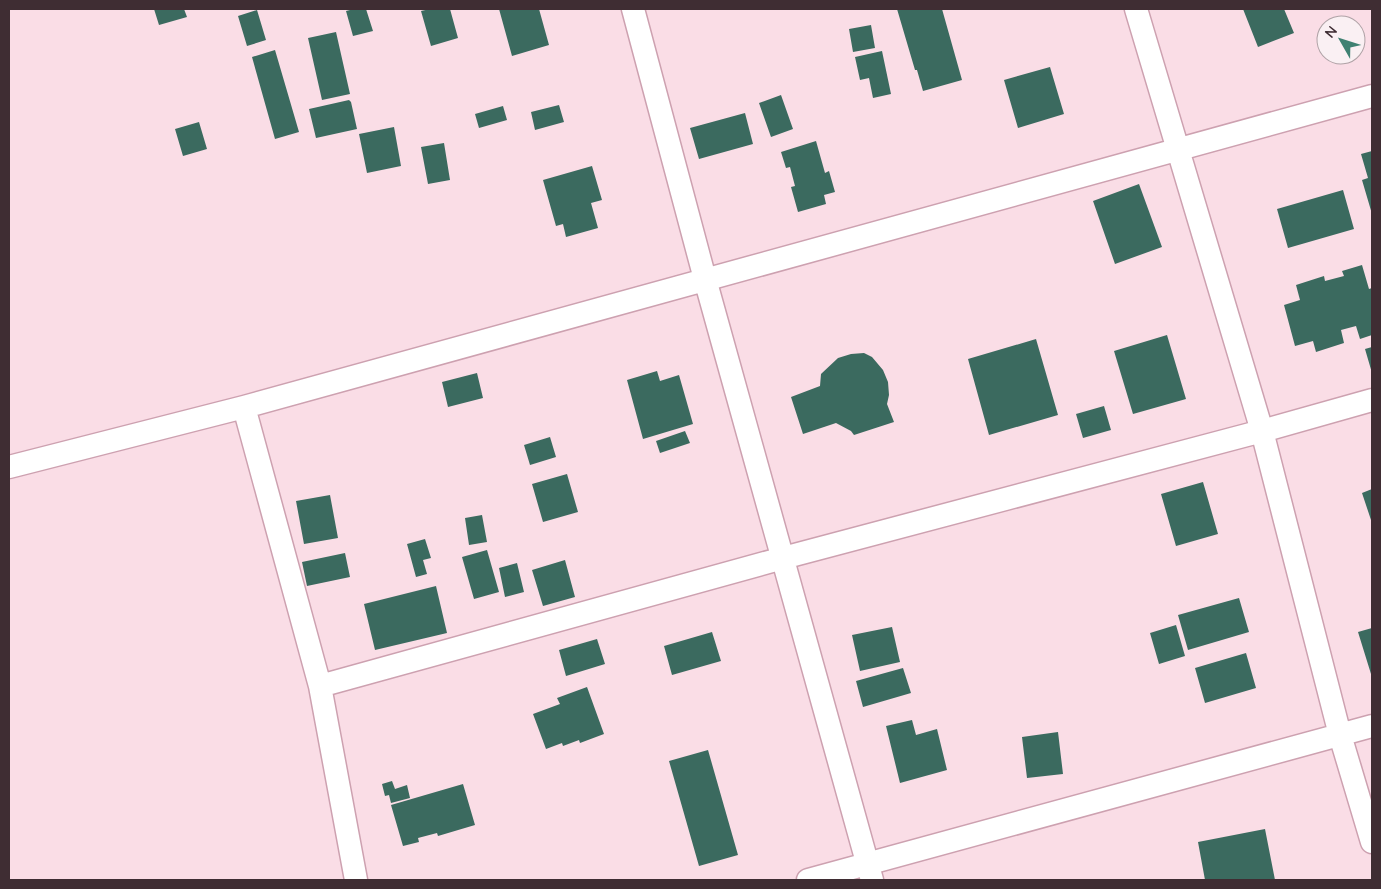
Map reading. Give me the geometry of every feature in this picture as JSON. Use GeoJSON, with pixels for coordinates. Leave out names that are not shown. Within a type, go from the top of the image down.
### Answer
{"type":"FeatureCollection","features":[{"type":"Feature","properties":{"kind":"street"},"geometry":{"type":"LineString","coordinates":[[633,9],[705,279],[869,872]]}},
{"type":"Feature","properties":{"kind":"street"},"geometry":{"type":"LineString","coordinates":[[1136,9],[1262,431],[1340,735],[1372,842]]}},
{"type":"Feature","properties":{"kind":"street"},"geometry":{"type":"LineString","coordinates":[[9,467],[244,408],[1372,96]]}},
{"type":"Feature","properties":{"kind":"street"},"geometry":{"type":"LineString","coordinates":[[320,686],[783,558],[1372,400]]}},
{"type":"Feature","properties":{"kind":"street"},"geometry":{"type":"LineString","coordinates":[[244,408],[320,686],[356,880]]}},
{"type":"Feature","properties":{"kind":"street"},"geometry":{"type":"LineString","coordinates":[[808,880],[869,872],[1372,726]]}},
{"type":"Feature","properties":{"kind":"building"},"geometry":{"type":"Polygon","coordinates":[[[154,9],[184,9],[187,17],[159,25],[154,9]]]}},
{"type":"Feature","properties":{"kind":"building"},"geometry":{"type":"Polygon","coordinates":[[[366,9],[373,31],[353,36],[346,11],[366,9]]]}},
{"type":"Feature","properties":{"kind":"building"},"geometry":{"type":"Polygon","coordinates":[[[450,9],[458,38],[431,46],[421,11],[450,9]]]}},
{"type":"Feature","properties":{"kind":"building"},"geometry":{"type":"Polygon","coordinates":[[[499,9],[539,9],[549,45],[512,56],[499,9]]]}},
{"type":"Feature","properties":{"kind":"building"},"geometry":{"type":"Polygon","coordinates":[[[897,9],[942,9],[962,80],[923,91],[897,9]]]}},
{"type":"Feature","properties":{"kind":"building"},"geometry":{"type":"Polygon","coordinates":[[[1243,9],[1284,9],[1294,33],[1258,47],[1243,9]]]}},
{"type":"Feature","properties":{"kind":"building"},"geometry":{"type":"Polygon","coordinates":[[[257,10],[266,40],[247,46],[238,16],[257,10]]]}},
{"type":"Feature","properties":{"kind":"building"},"geometry":{"type":"Polygon","coordinates":[[[871,25],[875,48],[853,52],[849,29],[871,25]]]}},
{"type":"Feature","properties":{"kind":"building"},"geometry":{"type":"Polygon","coordinates":[[[336,32],[350,94],[322,100],[308,38],[336,32]]]}},
{"type":"Feature","properties":{"kind":"building"},"geometry":{"type":"Polygon","coordinates":[[[275,50],[299,132],[275,139],[252,57],[275,50]]]}},
{"type":"Feature","properties":{"kind":"building"},"geometry":{"type":"Polygon","coordinates":[[[882,51],[891,94],[873,98],[869,78],[860,80],[855,57],[882,51]]]}},
{"type":"Feature","properties":{"kind":"building"},"geometry":{"type":"Polygon","coordinates":[[[1050,67],[1064,114],[1018,128],[1004,80],[1050,67]]]}},
{"type":"Feature","properties":{"kind":"building"},"geometry":{"type":"Polygon","coordinates":[[[781,95],[793,129],[771,137],[759,103],[781,95]]]}},
{"type":"Feature","properties":{"kind":"building"},"geometry":{"type":"Polygon","coordinates":[[[349,100],[357,129],[316,138],[309,109],[349,100]]]}},
{"type":"Feature","properties":{"kind":"building"},"geometry":{"type":"Polygon","coordinates":[[[559,105],[564,122],[535,130],[531,112],[559,105]]]}},
{"type":"Feature","properties":{"kind":"building"},"geometry":{"type":"Polygon","coordinates":[[[503,106],[507,120],[479,128],[475,114],[503,106]]]}},
{"type":"Feature","properties":{"kind":"building"},"geometry":{"type":"Polygon","coordinates":[[[745,113],[753,144],[699,159],[690,128],[745,113]]]}},
{"type":"Feature","properties":{"kind":"building"},"geometry":{"type":"Polygon","coordinates":[[[199,122],[207,149],[183,156],[175,129],[199,122]]]}},
{"type":"Feature","properties":{"kind":"building"},"geometry":{"type":"Polygon","coordinates":[[[394,127],[401,166],[367,173],[359,134],[394,127]]]}},
{"type":"Feature","properties":{"kind":"building"},"geometry":{"type":"Polygon","coordinates":[[[816,141],[825,173],[829,171],[835,192],[824,195],[826,204],[798,212],[791,187],[795,186],[790,167],[786,168],[781,152],[816,141]]]}},
{"type":"Feature","properties":{"kind":"building"},"geometry":{"type":"Polygon","coordinates":[[[444,143],[450,180],[428,184],[421,147],[444,143]]]}},
{"type":"Feature","properties":{"kind":"building"},"geometry":{"type":"Polygon","coordinates":[[[1372,151],[1372,214],[1362,180],[1368,178],[1361,154],[1372,151]]]}},
{"type":"Feature","properties":{"kind":"building"},"geometry":{"type":"Polygon","coordinates":[[[592,166],[602,200],[591,203],[598,228],[566,237],[563,224],[556,226],[543,180],[592,166]]]}},
{"type":"Feature","properties":{"kind":"building"},"geometry":{"type":"Polygon","coordinates":[[[1139,184],[1162,247],[1115,264],[1093,201],[1139,184]]]}},
{"type":"Feature","properties":{"kind":"building"},"geometry":{"type":"Polygon","coordinates":[[[1343,190],[1354,229],[1288,248],[1277,209],[1343,190]]]}},
{"type":"Feature","properties":{"kind":"building"},"geometry":{"type":"Polygon","coordinates":[[[1362,265],[1369,289],[1372,288],[1372,335],[1360,339],[1356,326],[1341,330],[1344,343],[1316,352],[1313,341],[1295,346],[1284,305],[1300,300],[1296,285],[1324,276],[1325,281],[1344,276],[1342,271],[1362,265]]]}},
{"type":"Feature","properties":{"kind":"building"},"geometry":{"type":"Polygon","coordinates":[[[1167,335],[1186,399],[1133,414],[1114,351],[1167,335]]]}},
{"type":"Feature","properties":{"kind":"building"},"geometry":{"type":"Polygon","coordinates":[[[1036,339],[1058,415],[989,435],[968,359],[1036,339]]]}},
{"type":"Feature","properties":{"kind":"building"},"geometry":{"type":"Polygon","coordinates":[[[1372,347],[1372,373],[1365,349],[1372,347]]]}},
{"type":"Feature","properties":{"kind":"building"},"geometry":{"type":"Polygon","coordinates":[[[864,353],[872,357],[883,370],[888,382],[889,395],[887,404],[894,422],[854,435],[851,431],[836,423],[803,434],[791,397],[820,386],[821,374],[838,358],[864,353]]]}},
{"type":"Feature","properties":{"kind":"building"},"geometry":{"type":"Polygon","coordinates":[[[657,371],[660,381],[679,375],[693,424],[643,439],[627,380],[657,371]]]}},
{"type":"Feature","properties":{"kind":"building"},"geometry":{"type":"Polygon","coordinates":[[[477,373],[483,398],[448,407],[442,382],[477,373]]]}},
{"type":"Feature","properties":{"kind":"building"},"geometry":{"type":"Polygon","coordinates":[[[1104,406],[1111,430],[1083,438],[1076,414],[1104,406]]]}},
{"type":"Feature","properties":{"kind":"building"},"geometry":{"type":"Polygon","coordinates":[[[685,431],[690,443],[660,453],[656,441],[685,431]]]}},
{"type":"Feature","properties":{"kind":"building"},"geometry":{"type":"Polygon","coordinates":[[[550,437],[556,457],[530,465],[524,445],[550,437]]]}},
{"type":"Feature","properties":{"kind":"building"},"geometry":{"type":"Polygon","coordinates":[[[567,474],[578,512],[543,522],[532,484],[567,474]]]}},
{"type":"Feature","properties":{"kind":"building"},"geometry":{"type":"Polygon","coordinates":[[[1203,482],[1218,534],[1176,546],[1161,494],[1203,482]]]}},
{"type":"Feature","properties":{"kind":"building"},"geometry":{"type":"Polygon","coordinates":[[[1372,489],[1372,520],[1371,520],[1362,493],[1372,489]]]}},
{"type":"Feature","properties":{"kind":"building"},"geometry":{"type":"Polygon","coordinates":[[[330,495],[338,538],[304,544],[296,501],[330,495]]]}},
{"type":"Feature","properties":{"kind":"building"},"geometry":{"type":"Polygon","coordinates":[[[482,515],[487,542],[469,545],[465,518],[482,515]]]}},
{"type":"Feature","properties":{"kind":"building"},"geometry":{"type":"Polygon","coordinates":[[[425,539],[431,558],[423,560],[427,574],[416,577],[407,544],[425,539]]]}},
{"type":"Feature","properties":{"kind":"building"},"geometry":{"type":"Polygon","coordinates":[[[487,550],[499,592],[474,599],[462,557],[487,550]]]}},
{"type":"Feature","properties":{"kind":"building"},"geometry":{"type":"Polygon","coordinates":[[[345,553],[350,577],[307,586],[302,562],[345,553]]]}},
{"type":"Feature","properties":{"kind":"building"},"geometry":{"type":"Polygon","coordinates":[[[565,560],[575,597],[543,606],[532,570],[565,560]]]}},
{"type":"Feature","properties":{"kind":"building"},"geometry":{"type":"Polygon","coordinates":[[[517,563],[524,592],[505,597],[499,568],[517,563]]]}},
{"type":"Feature","properties":{"kind":"building"},"geometry":{"type":"Polygon","coordinates":[[[436,586],[447,633],[375,650],[364,604],[436,586]]]}},
{"type":"Feature","properties":{"kind":"building"},"geometry":{"type":"Polygon","coordinates":[[[1239,598],[1249,632],[1188,650],[1178,615],[1239,598]]]}},
{"type":"Feature","properties":{"kind":"building"},"geometry":{"type":"Polygon","coordinates":[[[1176,625],[1185,656],[1159,664],[1150,633],[1176,625]]]}},
{"type":"Feature","properties":{"kind":"building"},"geometry":{"type":"Polygon","coordinates":[[[892,627],[900,662],[860,671],[852,635],[892,627]]]}},
{"type":"Feature","properties":{"kind":"building"},"geometry":{"type":"Polygon","coordinates":[[[1372,628],[1372,673],[1371,674],[1358,632],[1372,628]]]}},
{"type":"Feature","properties":{"kind":"building"},"geometry":{"type":"Polygon","coordinates":[[[712,632],[721,661],[672,675],[664,646],[712,632]]]}},
{"type":"Feature","properties":{"kind":"building"},"geometry":{"type":"Polygon","coordinates":[[[597,639],[605,664],[566,676],[559,650],[597,639]]]}},
{"type":"Feature","properties":{"kind":"building"},"geometry":{"type":"Polygon","coordinates":[[[1246,653],[1256,688],[1205,703],[1195,668],[1246,653]]]}},
{"type":"Feature","properties":{"kind":"building"},"geometry":{"type":"Polygon","coordinates":[[[903,668],[911,693],[863,707],[856,681],[903,668]]]}},
{"type":"Feature","properties":{"kind":"building"},"geometry":{"type":"Polygon","coordinates":[[[587,687],[604,734],[580,743],[579,740],[563,746],[562,743],[546,749],[533,714],[560,704],[557,698],[587,687]]]}},
{"type":"Feature","properties":{"kind":"building"},"geometry":{"type":"Polygon","coordinates":[[[912,720],[916,735],[937,729],[947,770],[900,783],[886,726],[912,720]]]}},
{"type":"Feature","properties":{"kind":"building"},"geometry":{"type":"Polygon","coordinates":[[[1058,732],[1063,774],[1027,778],[1022,737],[1058,732]]]}},
{"type":"Feature","properties":{"kind":"building"},"geometry":{"type":"Polygon","coordinates":[[[708,750],[738,855],[699,866],[669,761],[708,750]]]}},
{"type":"Feature","properties":{"kind":"building"},"geometry":{"type":"Polygon","coordinates":[[[392,781],[395,789],[407,785],[410,798],[391,803],[389,795],[385,796],[382,784],[392,781]]]}},
{"type":"Feature","properties":{"kind":"building"},"geometry":{"type":"Polygon","coordinates":[[[463,784],[475,825],[438,836],[437,833],[418,838],[419,842],[403,846],[391,805],[463,784]]]}},
{"type":"Feature","properties":{"kind":"building"},"geometry":{"type":"Polygon","coordinates":[[[1265,829],[1275,880],[1205,880],[1198,842],[1265,829]]]}}]}
